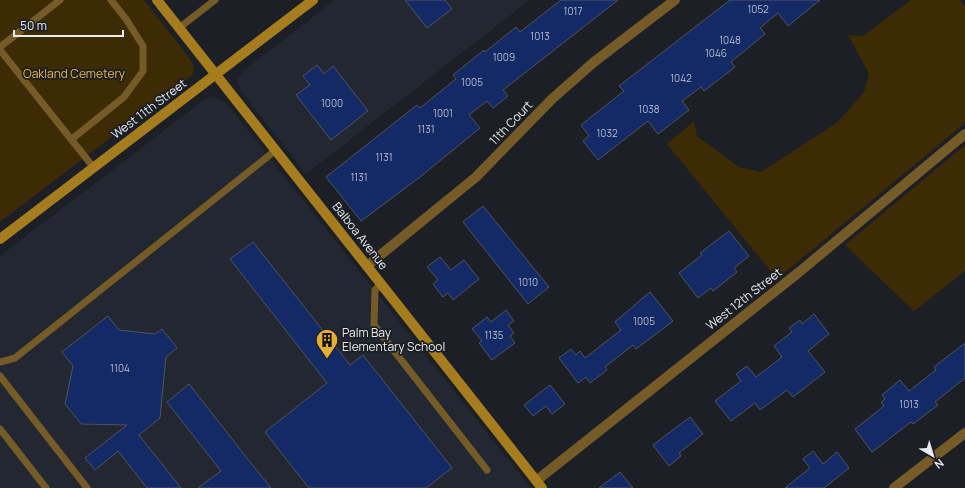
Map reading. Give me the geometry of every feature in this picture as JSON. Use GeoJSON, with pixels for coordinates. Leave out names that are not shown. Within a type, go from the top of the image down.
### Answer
{"type":"FeatureCollection","features":[{"type":"Feature","properties":{"kind":"street","name":"Balboa Avenue"},"geometry":{"type":"LineString","coordinates":[[157,0],[539,484]]}},
{"type":"Feature","properties":{"kind":"street","name":"West 11th Street"},"geometry":{"type":"LineString","coordinates":[[0,239],[313,0]]}},
{"type":"Feature","properties":{"kind":"street","name":"11th Court"},"geometry":{"type":"LineString","coordinates":[[366,266],[476,177],[552,99],[594,62],[675,0]]}},
{"type":"Feature","properties":{"kind":"street","name":"West 12th Street"},"geometry":{"type":"LineString","coordinates":[[539,484],[798,273],[965,134]]}},
{"type":"Feature","properties":{"kind":"street"},"geometry":{"type":"LineString","coordinates":[[894,488],[965,433]]}},
{"type":"Feature","properties":{"kind":"lane"},"geometry":{"type":"LineString","coordinates":[[0,46],[60,0]]}},
{"type":"Feature","properties":{"kind":"lane"},"geometry":{"type":"LineString","coordinates":[[72,140],[124,97],[143,71],[143,46],[126,19],[111,0]]}},
{"type":"Feature","properties":{"kind":"lane"},"geometry":{"type":"LineString","coordinates":[[179,28],[215,0]]}},
{"type":"Feature","properties":{"kind":"lane"},"geometry":{"type":"LineString","coordinates":[[0,50],[94,168]]}},
{"type":"Feature","properties":{"kind":"lane"},"geometry":{"type":"LineString","coordinates":[[0,362],[15,358],[276,150]]}},
{"type":"Feature","properties":{"kind":"lane"},"geometry":{"type":"LineString","coordinates":[[381,284],[375,290],[374,325],[487,470]]}},
{"type":"Feature","properties":{"kind":"lane"},"geometry":{"type":"LineString","coordinates":[[0,376],[87,488]]}},
{"type":"Feature","properties":{"kind":"lane"},"geometry":{"type":"LineString","coordinates":[[0,429],[46,488]]}},
{"type":"Feature","properties":{"kind":"shaded area"},"geometry":{"type":"Polygon","coordinates":[[[335,0],[530,0],[306,174],[242,92],[237,81],[242,72],[335,0]]]}},
{"type":"Feature","properties":{"kind":"shaded area"},"geometry":{"type":"Polygon","coordinates":[[[213,97],[220,99],[231,109],[531,488],[0,488],[0,256],[204,100],[213,97]]]}},
{"type":"Feature","properties":{"kind":"green space","name":"Oakland Cemetery"},"geometry":{"type":"Polygon","coordinates":[[[0,0],[144,0],[190,59],[194,68],[190,77],[0,222],[0,0]]]}},
{"type":"Feature","properties":{"kind":"green space"},"geometry":{"type":"Polygon","coordinates":[[[911,0],[960,0],[965,6],[965,123],[777,279],[667,144],[694,121],[697,136],[739,167],[761,172],[838,122],[864,92],[869,74],[848,35],[863,36],[911,0]]]}},
{"type":"Feature","properties":{"kind":"green space"},"geometry":{"type":"Polygon","coordinates":[[[965,145],[965,271],[914,311],[845,245],[965,145]]]}},
{"type":"Feature","properties":{"kind":"building"},"geometry":{"type":"Polygon","coordinates":[[[405,0],[445,0],[452,9],[427,28],[405,0]]]}},
{"type":"Feature","properties":{"kind":"building"},"geometry":{"type":"Polygon","coordinates":[[[561,0],[618,0],[503,90],[508,96],[493,108],[487,101],[469,115],[480,128],[420,177],[361,221],[326,177],[417,105],[420,108],[456,79],[453,75],[484,50],[485,52],[516,27],[520,32],[561,0]]]}},
{"type":"Feature","properties":{"kind":"building"},"geometry":{"type":"Polygon","coordinates":[[[730,0],[820,0],[788,26],[778,13],[760,28],[765,34],[731,62],[735,67],[704,91],[701,87],[682,101],[689,110],[658,134],[648,121],[598,160],[583,141],[589,136],[581,125],[624,91],[619,86],[730,0]]]}},
{"type":"Feature","properties":{"kind":"building"},"geometry":{"type":"Polygon","coordinates":[[[317,65],[324,74],[333,66],[368,111],[331,140],[296,95],[310,85],[303,76],[317,65]]]}},
{"type":"Feature","properties":{"kind":"building"},"geometry":{"type":"Polygon","coordinates":[[[483,206],[549,287],[528,304],[463,222],[483,206]]]}},
{"type":"Feature","properties":{"kind":"building"},"geometry":{"type":"Polygon","coordinates":[[[729,231],[749,256],[734,268],[737,272],[713,291],[711,288],[698,298],[679,273],[702,255],[700,253],[729,231]]]}},
{"type":"Feature","properties":{"kind":"building","name":"Palm Bay Elementary School"},"geometry":{"type":"Polygon","coordinates":[[[253,242],[350,365],[363,355],[452,468],[426,488],[309,488],[265,432],[327,383],[230,259],[253,242]]]}},
{"type":"Feature","properties":{"kind":"building"},"geometry":{"type":"Polygon","coordinates":[[[440,257],[451,270],[464,260],[479,279],[453,300],[448,293],[443,297],[433,284],[438,280],[427,267],[440,257]]]}},
{"type":"Feature","properties":{"kind":"building"},"geometry":{"type":"Polygon","coordinates":[[[650,292],[673,321],[636,349],[633,345],[605,367],[607,370],[590,383],[586,377],[578,383],[559,358],[571,349],[576,355],[580,351],[585,358],[621,330],[615,322],[650,292]]]}},
{"type":"Feature","properties":{"kind":"building"},"geometry":{"type":"Polygon","coordinates":[[[506,310],[514,321],[508,325],[514,333],[510,336],[515,343],[492,360],[479,343],[482,341],[472,329],[487,317],[491,322],[506,310]]]}},
{"type":"Feature","properties":{"kind":"building"},"geometry":{"type":"Polygon","coordinates":[[[814,314],[829,334],[808,351],[825,372],[793,397],[787,390],[760,410],[755,403],[731,421],[715,401],[741,381],[736,374],[747,366],[756,377],[782,357],[774,346],[792,332],[789,328],[800,320],[802,324],[814,314]]]}},
{"type":"Feature","properties":{"kind":"building"},"geometry":{"type":"Polygon","coordinates":[[[108,316],[119,330],[155,334],[162,329],[177,348],[166,357],[160,418],[139,435],[181,488],[147,488],[118,451],[95,470],[85,458],[127,425],[81,424],[65,404],[73,366],[62,352],[108,316]]]}},
{"type":"Feature","properties":{"kind":"building"},"geometry":{"type":"Polygon","coordinates":[[[965,343],[965,378],[935,402],[938,405],[913,424],[911,422],[872,452],[855,429],[884,406],[881,402],[885,399],[882,395],[900,380],[909,391],[936,370],[934,367],[965,343]]]}},
{"type":"Feature","properties":{"kind":"building"},"geometry":{"type":"Polygon","coordinates":[[[189,384],[271,488],[198,488],[221,471],[167,402],[189,384]]]}},
{"type":"Feature","properties":{"kind":"building"},"geometry":{"type":"Polygon","coordinates":[[[550,385],[565,404],[552,414],[546,406],[533,416],[524,405],[550,385]]]}},
{"type":"Feature","properties":{"kind":"building"},"geometry":{"type":"Polygon","coordinates":[[[690,417],[703,434],[679,453],[681,456],[669,466],[653,445],[690,417]]]}},
{"type":"Feature","properties":{"kind":"building"},"geometry":{"type":"Polygon","coordinates":[[[813,451],[823,464],[837,452],[849,468],[824,488],[785,488],[810,468],[803,459],[813,451]]]}},
{"type":"Feature","properties":{"kind":"building"},"geometry":{"type":"Polygon","coordinates":[[[620,472],[633,488],[599,488],[620,472]]]}},
{"type":"Feature","properties":{"kind":"place","name":"Palm Bay Elementary School"},"geometry":{"type":"Point","coordinates":[327,360]}}]}
